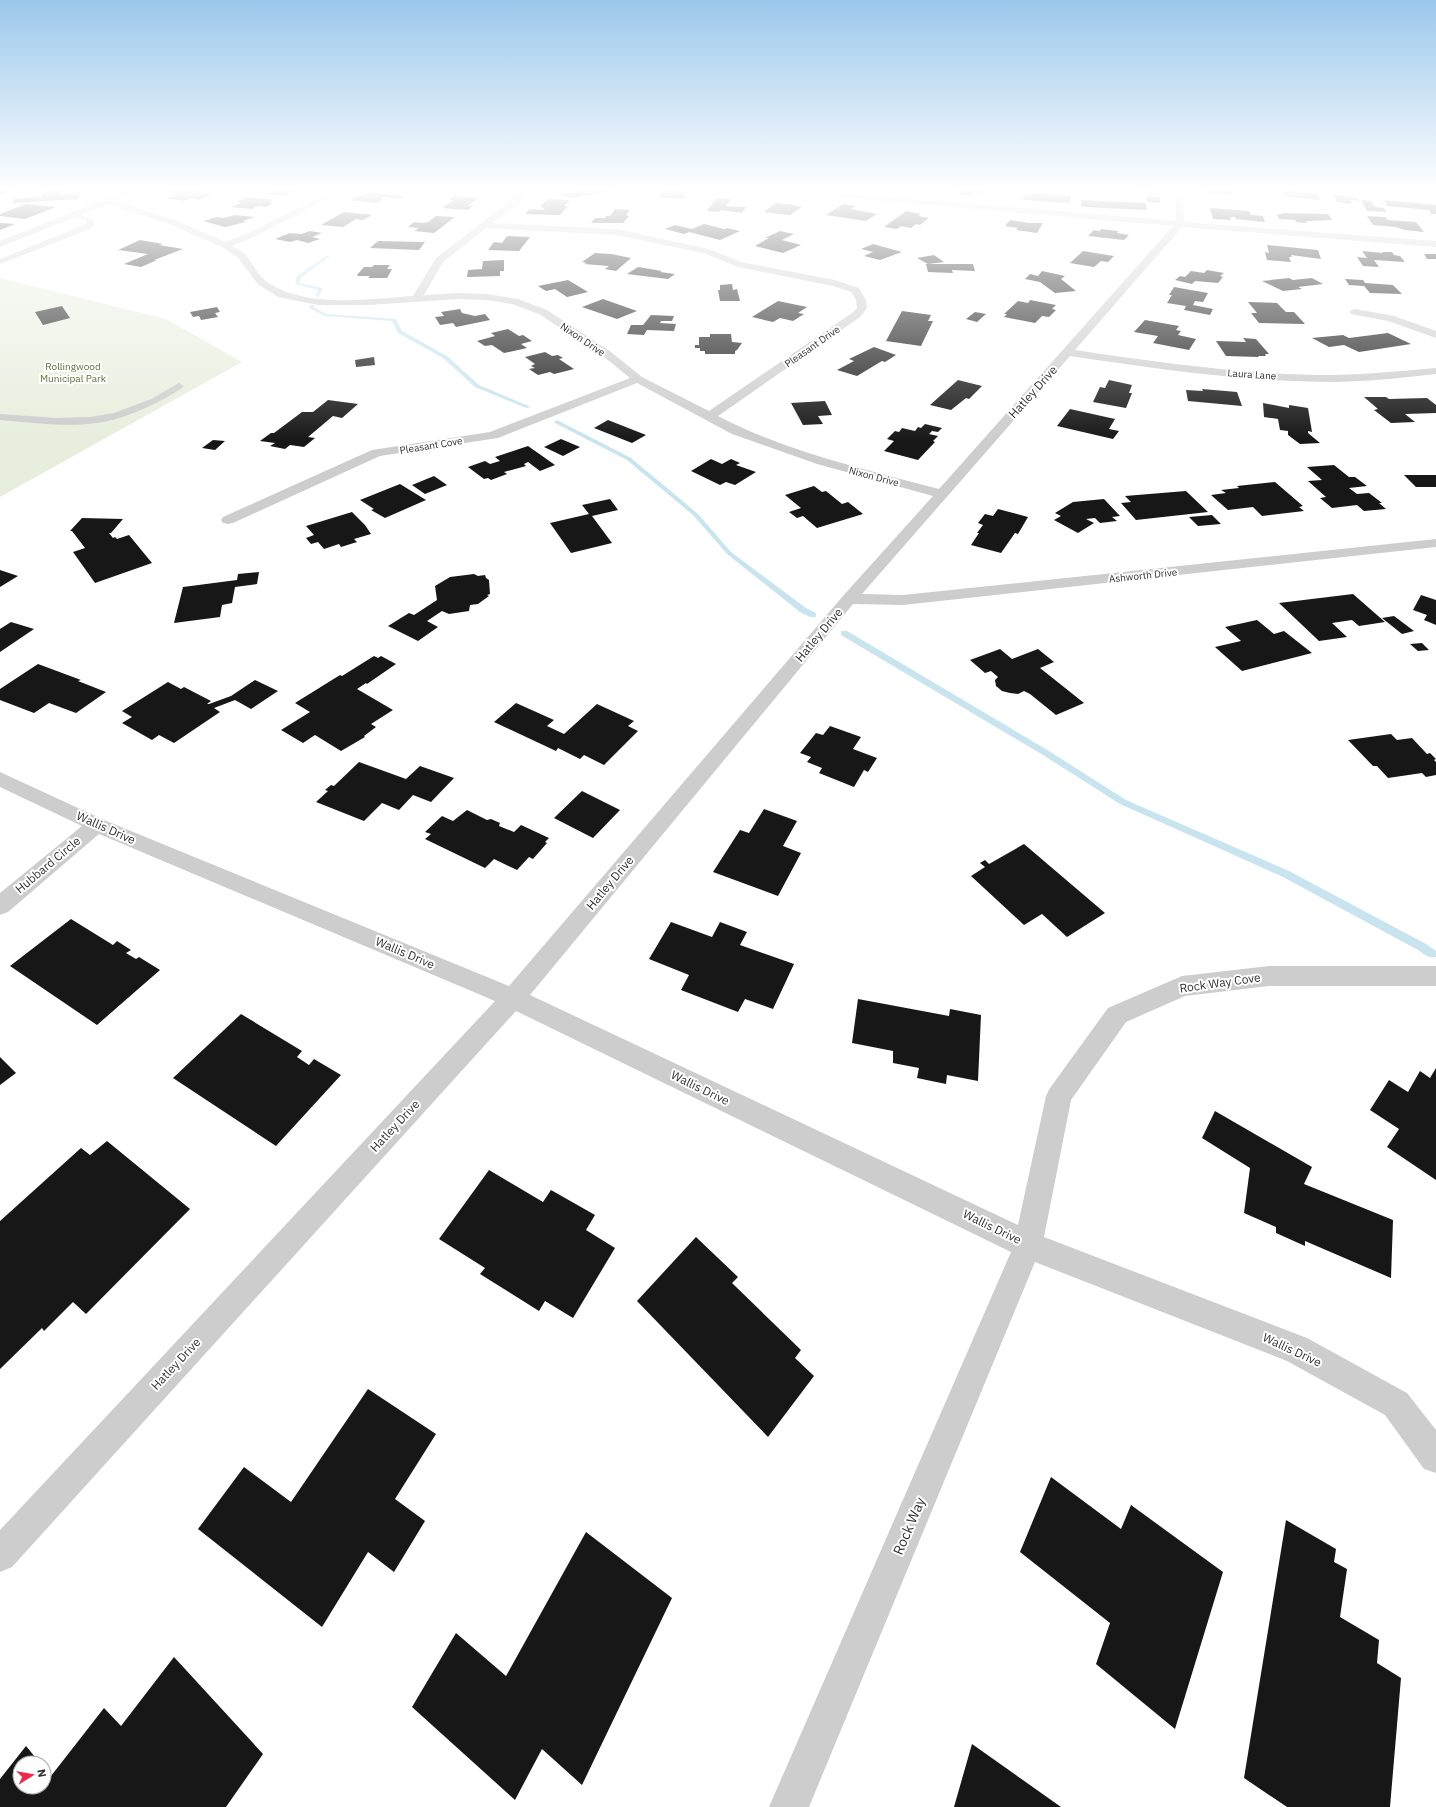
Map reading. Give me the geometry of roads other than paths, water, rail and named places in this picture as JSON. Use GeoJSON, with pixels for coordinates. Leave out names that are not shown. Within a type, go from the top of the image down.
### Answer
{"type":"FeatureCollection","features":[{"type":"Feature","properties":{"kind":"street","name":"Nixon Drive"},"geometry":{"type":"LineString","coordinates":[[253,272],[260,282],[282,294],[318,302],[368,302],[465,296],[514,301],[543,312],[607,354],[638,379],[709,418],[737,431],[822,461],[943,494]]}},
{"type":"Feature","properties":{"kind":"street"},"geometry":{"type":"LineString","coordinates":[[417,298],[432,272]]}},
{"type":"Feature","properties":{"kind":"street","name":"Pleasant Drive"},"geometry":{"type":"LineString","coordinates":[[709,418],[856,315],[862,308],[861,300],[855,290],[835,283],[776,272]]}},
{"type":"Feature","properties":{"kind":"street","name":"Hatley Drive"},"geometry":{"type":"LineString","coordinates":[[0,1555],[513,998],[849,598],[943,494],[1138,272]]}},
{"type":"Feature","properties":{"kind":"street"},"geometry":{"type":"LineString","coordinates":[[1355,312],[1390,318],[1436,335]]}},
{"type":"Feature","properties":{"kind":"street","name":"Laura Lane"},"geometry":{"type":"LineString","coordinates":[[1069,352],[1145,364],[1255,375],[1321,378],[1392,376],[1436,371]]}},
{"type":"Feature","properties":{"kind":"street","name":"Pleasant Cove"},"geometry":{"type":"LineString","coordinates":[[228,520],[377,453],[493,435],[638,379]]}},
{"type":"Feature","properties":{"kind":"street","name":"Ashworth Drive"},"geometry":{"type":"LineString","coordinates":[[849,598],[903,600],[1436,543]]}},
{"type":"Feature","properties":{"kind":"street","name":"Wallis Drive"},"geometry":{"type":"LineString","coordinates":[[0,779],[97,824],[513,998],[1028,1244],[1296,1349],[1396,1404],[1436,1457]]}},
{"type":"Feature","properties":{"kind":"street","name":"Hubbard Circle"},"geometry":{"type":"LineString","coordinates":[[0,906],[97,824]]}},
{"type":"Feature","properties":{"kind":"street","name":"Rock Way Cove"},"geometry":{"type":"LineString","coordinates":[[1028,1244],[1059,1096],[1117,1015],[1182,986],[1269,976],[1436,976]]}},
{"type":"Feature","properties":{"kind":"street","name":"Rock Way"},"geometry":{"type":"LineString","coordinates":[[789,1807],[1028,1244]]}},
{"type":"Feature","properties":{"kind":"lane"},"geometry":{"type":"LineString","coordinates":[[0,417],[56,421],[90,420],[116,416],[155,401],[179,386]]}},
{"type":"Feature","properties":{"kind":"waterway"},"geometry":{"type":"LineString","coordinates":[[305,272],[299,277],[297,284],[321,289],[317,296]]}},
{"type":"Feature","properties":{"kind":"waterway"},"geometry":{"type":"LineString","coordinates":[[312,306],[311,307],[325,315],[349,318],[394,320],[400,332],[445,357],[477,386],[528,407]]}},
{"type":"Feature","properties":{"kind":"waterway"},"geometry":{"type":"LineString","coordinates":[[557,422],[629,459],[695,514],[729,553],[803,610],[813,615]]}},
{"type":"Feature","properties":{"kind":"waterway"},"geometry":{"type":"LineString","coordinates":[[844,633],[1046,753],[1123,802],[1286,874],[1422,947],[1432,954]]}},
{"type":"Feature","properties":{"kind":"park label","name":"Rollingwood Municipal Park"},"geometry":{"type":"Point","coordinates":[73,372]}}]}
